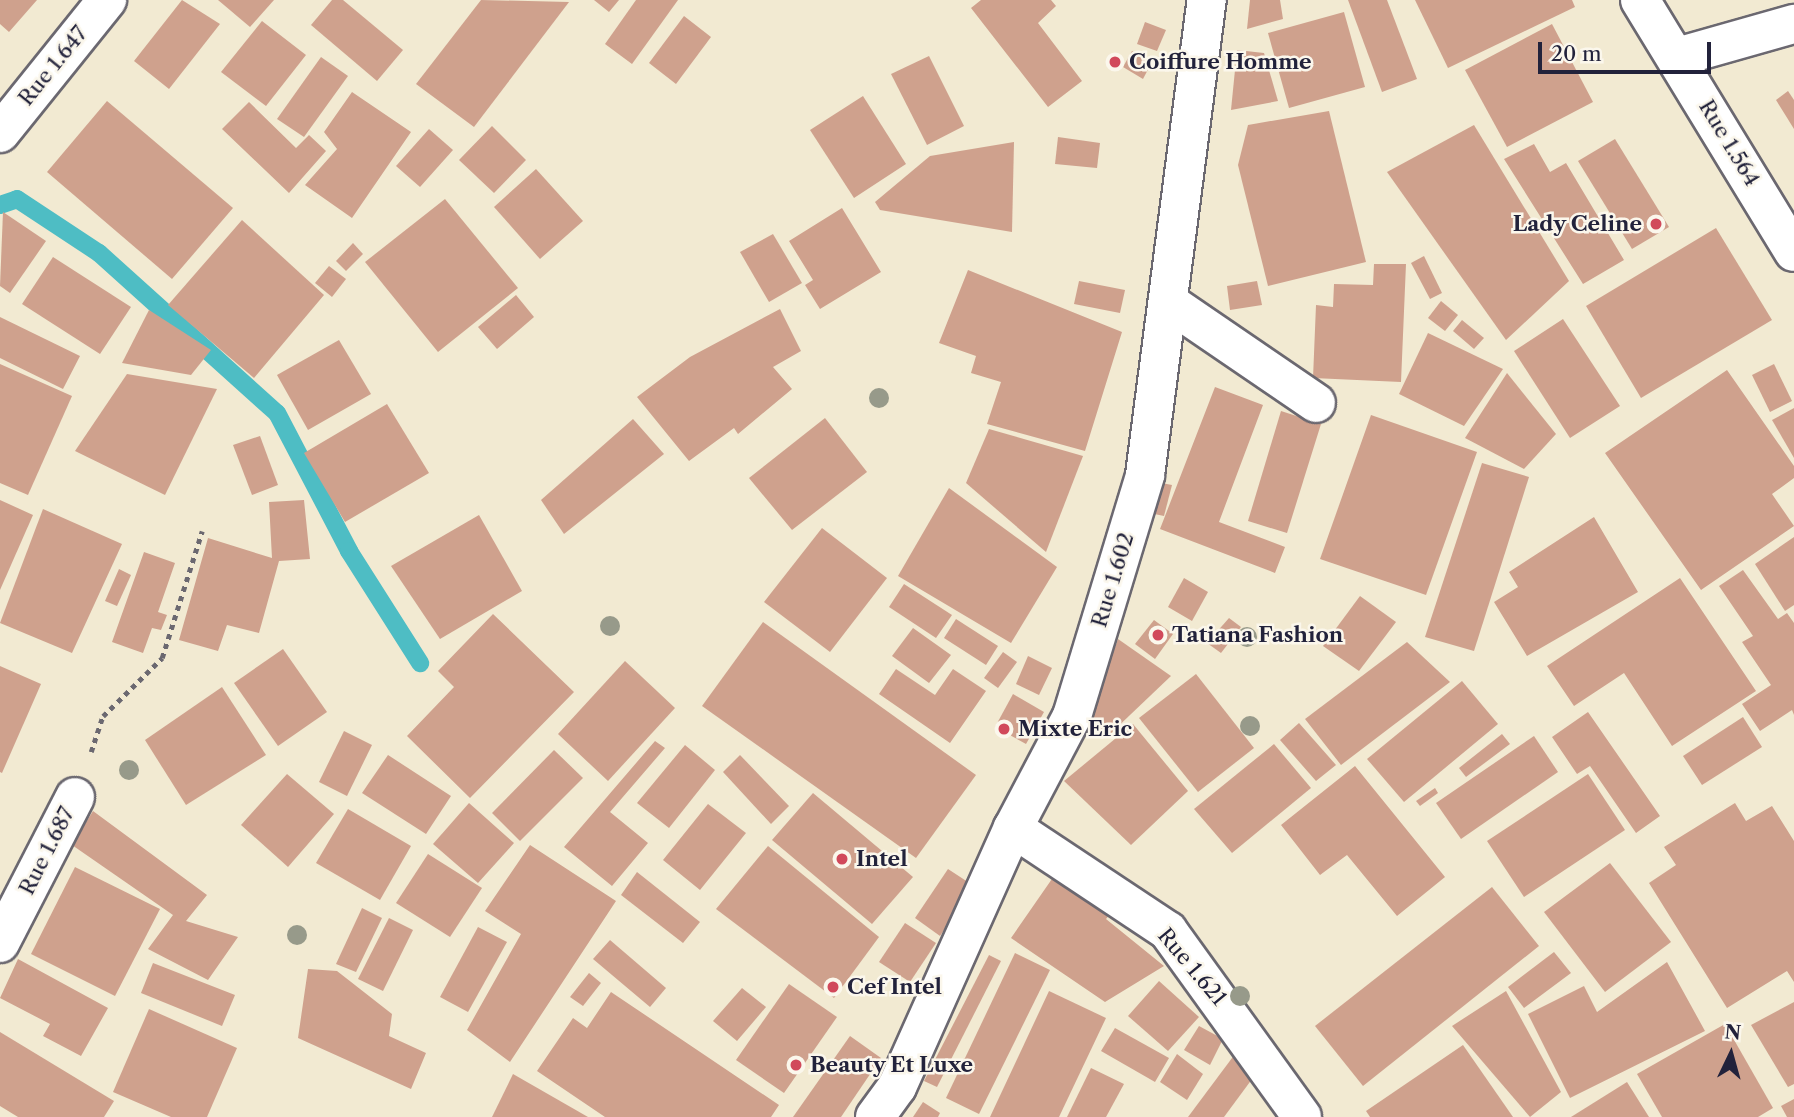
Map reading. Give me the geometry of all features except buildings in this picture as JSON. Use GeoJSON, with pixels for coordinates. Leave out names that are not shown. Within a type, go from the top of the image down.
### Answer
{"type":"FeatureCollection","features":[{"type":"Feature","properties":{"kind":"street","name":"Rue 1.647"},"geometry":{"type":"LineString","coordinates":[[0,133],[107,0]]}},
{"type":"Feature","properties":{"kind":"street","name":"Rue 1.602"},"geometry":{"type":"LineString","coordinates":[[876,1117],[897,1087],[1013,828],[1072,716],[1145,475],[1207,0]]}},
{"type":"Feature","properties":{"kind":"street","name":"Rue 1.564"},"geometry":{"type":"LineString","coordinates":[[1640,0],[1794,252]]}},
{"type":"Feature","properties":{"kind":"street"},"geometry":{"type":"LineString","coordinates":[[1677,57],[1794,24]]}},
{"type":"Feature","properties":{"kind":"street"},"geometry":{"type":"LineString","coordinates":[[1168,302],[1316,403]]}},
{"type":"Feature","properties":{"kind":"street","name":"Rue 1.687"},"geometry":{"type":"LineString","coordinates":[[0,943],[75,797]]}},
{"type":"Feature","properties":{"kind":"street","name":"Rue 1.621"},"geometry":{"type":"LineString","coordinates":[[1013,828],[1168,931],[1302,1117]]}},
{"type":"Feature","properties":{"kind":"path"},"geometry":{"type":"LineString","coordinates":[[75,797],[103,716],[162,658],[202,531]]}},
{"type":"Feature","properties":{"kind":"waterway"},"geometry":{"type":"LineString","coordinates":[[0,205],[17,199],[99,253],[277,413],[349,551],[420,663]]}},
{"type":"Feature","properties":{"kind":"place","name":"Coiffure Homme"},"geometry":{"type":"Point","coordinates":[1115,62]}},
{"type":"Feature","properties":{"kind":"place","name":"Lady Celine"},"geometry":{"type":"Point","coordinates":[1656,224]}},
{"type":"Feature","properties":{"kind":"place","name":"Tatiana Fashion"},"geometry":{"type":"Point","coordinates":[1158,635]}},
{"type":"Feature","properties":{"kind":"place","name":"Mixte Eric"},"geometry":{"type":"Point","coordinates":[1004,729]}},
{"type":"Feature","properties":{"kind":"place","name":"Intel"},"geometry":{"type":"Point","coordinates":[842,859]}},
{"type":"Feature","properties":{"kind":"place","name":"Cef Intel"},"geometry":{"type":"Point","coordinates":[833,987]}},
{"type":"Feature","properties":{"kind":"place","name":"Beauty Et Luxe"},"geometry":{"type":"Point","coordinates":[796,1065]}}]}
